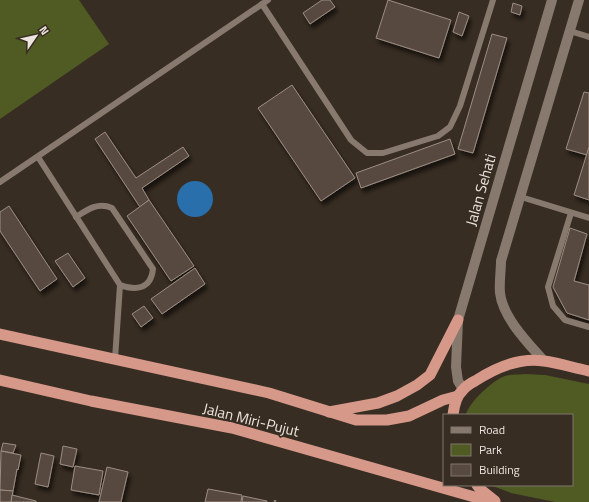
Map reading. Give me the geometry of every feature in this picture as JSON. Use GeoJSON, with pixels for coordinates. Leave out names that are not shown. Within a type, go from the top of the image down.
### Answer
{"type":"FeatureCollection","features":[{"type":"Feature","properties":{"kind":"highway"},"geometry":{"type":"LineString","coordinates":[[329,412],[378,403],[398,396],[417,385],[430,375],[458,320]]}},
{"type":"Feature","properties":{"kind":"highway","name":"Jalan Miri-Pujut"},"geometry":{"type":"LineString","coordinates":[[0,334],[269,393],[356,420],[387,420],[409,416],[461,392],[488,373],[516,362],[530,360],[544,361],[589,372]]}},
{"type":"Feature","properties":{"kind":"highway","name":"Jalan Miri-Pujut"},"geometry":{"type":"LineString","coordinates":[[0,380],[91,401],[232,428],[492,502]]}},
{"type":"Feature","properties":{"kind":"highway"},"geometry":{"type":"LineString","coordinates":[[453,414],[461,392]]}},
{"type":"Feature","properties":{"kind":"highway"},"geometry":{"type":"LineString","coordinates":[[478,486],[497,502]]}},
{"type":"Feature","properties":{"kind":"main road","name":"Jalan Sehati"},"geometry":{"type":"LineString","coordinates":[[461,392],[456,367],[458,320],[552,0]]}},
{"type":"Feature","properties":{"kind":"main road"},"geometry":{"type":"LineString","coordinates":[[544,361],[522,337],[508,314],[500,294],[501,261],[579,0]]}},
{"type":"Feature","properties":{"kind":"lane"},"geometry":{"type":"LineString","coordinates":[[0,182],[268,0]]}},
{"type":"Feature","properties":{"kind":"lane"},"geometry":{"type":"LineString","coordinates":[[262,4],[351,140],[367,153],[382,153],[438,136],[450,127],[460,106],[493,0]]}},
{"type":"Feature","properties":{"kind":"lane"},"geometry":{"type":"LineString","coordinates":[[570,31],[589,37]]}},
{"type":"Feature","properties":{"kind":"lane"},"geometry":{"type":"LineString","coordinates":[[38,157],[120,285],[115,359]]}},
{"type":"Feature","properties":{"kind":"lane"},"geometry":{"type":"LineString","coordinates":[[521,197],[589,218]]}},
{"type":"Feature","properties":{"kind":"lane"},"geometry":{"type":"LineString","coordinates":[[76,217],[95,206],[106,205],[112,208],[152,269],[150,280],[140,288],[129,288],[120,285]]}},
{"type":"Feature","properties":{"kind":"lane"},"geometry":{"type":"LineString","coordinates":[[571,213],[548,288],[553,306],[565,320],[589,327]]}},
{"type":"Feature","properties":{"kind":"green space"},"geometry":{"type":"Polygon","coordinates":[[[0,0],[79,0],[109,44],[0,119],[0,0]]]}},
{"type":"Feature","properties":{"kind":"green space"},"geometry":{"type":"Polygon","coordinates":[[[507,375],[545,375],[589,384],[589,502],[555,502],[511,493],[493,486],[573,486],[573,414],[466,414],[471,404],[482,392],[494,382],[507,375]]]}},
{"type":"Feature","properties":{"kind":"water"},"geometry":{"type":"Polygon","coordinates":[[[195,181],[208,186],[213,199],[208,212],[195,217],[182,212],[177,199],[182,186],[195,181]]]}},
{"type":"Feature","properties":{"kind":"building"},"geometry":{"type":"Polygon","coordinates":[[[322,0],[330,0],[335,7],[310,24],[303,13],[322,0]]]}},
{"type":"Feature","properties":{"kind":"building"},"geometry":{"type":"Polygon","coordinates":[[[388,0],[451,20],[439,58],[376,38],[388,0]]]}},
{"type":"Feature","properties":{"kind":"building"},"geometry":{"type":"Polygon","coordinates":[[[513,3],[522,6],[520,15],[511,12],[513,3]]]}},
{"type":"Feature","properties":{"kind":"building"},"geometry":{"type":"Polygon","coordinates":[[[459,12],[469,16],[462,36],[453,32],[459,12]]]}},
{"type":"Feature","properties":{"kind":"building"},"geometry":{"type":"Polygon","coordinates":[[[492,34],[507,38],[473,153],[458,149],[492,34]]]}},
{"type":"Feature","properties":{"kind":"building"},"geometry":{"type":"Polygon","coordinates":[[[292,85],[355,178],[321,201],[258,108],[292,85]]]}},
{"type":"Feature","properties":{"kind":"building"},"geometry":{"type":"Polygon","coordinates":[[[584,92],[589,93],[589,147],[587,155],[566,149],[584,92]]]}},
{"type":"Feature","properties":{"kind":"building"},"geometry":{"type":"Polygon","coordinates":[[[105,132],[136,178],[183,147],[189,156],[142,188],[149,200],[140,207],[95,139],[105,132]]]}},
{"type":"Feature","properties":{"kind":"building"},"geometry":{"type":"Polygon","coordinates":[[[450,139],[455,154],[361,188],[356,173],[450,139]]]}},
{"type":"Feature","properties":{"kind":"building"},"geometry":{"type":"Polygon","coordinates":[[[589,147],[589,200],[574,195],[589,147]]]}},
{"type":"Feature","properties":{"kind":"building"},"geometry":{"type":"Polygon","coordinates":[[[149,200],[194,266],[171,281],[127,216],[149,200]]]}},
{"type":"Feature","properties":{"kind":"building"},"geometry":{"type":"Polygon","coordinates":[[[9,206],[57,279],[40,291],[0,231],[0,212],[9,206]]]}},
{"type":"Feature","properties":{"kind":"building"},"geometry":{"type":"Polygon","coordinates":[[[570,228],[587,234],[574,281],[589,285],[589,320],[567,313],[553,287],[570,228]]]}},
{"type":"Feature","properties":{"kind":"building"},"geometry":{"type":"Polygon","coordinates":[[[68,253],[85,278],[73,287],[55,261],[68,253]]]}},
{"type":"Feature","properties":{"kind":"building"},"geometry":{"type":"Polygon","coordinates":[[[195,268],[205,284],[162,314],[151,299],[195,268]]]}},
{"type":"Feature","properties":{"kind":"building"},"geometry":{"type":"Polygon","coordinates":[[[144,306],[153,318],[141,327],[132,314],[144,306]]]}},
{"type":"Feature","properties":{"kind":"building"},"geometry":{"type":"Polygon","coordinates":[[[3,443],[16,445],[13,453],[1,451],[3,443]]]}},
{"type":"Feature","properties":{"kind":"building"},"geometry":{"type":"Polygon","coordinates":[[[63,446],[77,449],[73,467],[60,464],[63,446]]]}},
{"type":"Feature","properties":{"kind":"building"},"geometry":{"type":"Polygon","coordinates":[[[1,451],[21,455],[13,491],[0,490],[1,451]]]}},
{"type":"Feature","properties":{"kind":"building"},"geometry":{"type":"Polygon","coordinates":[[[41,453],[54,456],[48,487],[35,484],[41,453]]]}},
{"type":"Feature","properties":{"kind":"building"},"geometry":{"type":"Polygon","coordinates":[[[75,466],[103,471],[99,495],[71,490],[75,466]]]}},
{"type":"Feature","properties":{"kind":"building"},"geometry":{"type":"Polygon","coordinates":[[[107,467],[128,472],[121,502],[99,502],[107,467]]]}},
{"type":"Feature","properties":{"kind":"building"},"geometry":{"type":"Polygon","coordinates":[[[208,489],[242,495],[241,502],[205,502],[208,489]]]}},
{"type":"Feature","properties":{"kind":"building"},"geometry":{"type":"Polygon","coordinates":[[[0,490],[13,491],[11,502],[0,502],[0,490]]]}},
{"type":"Feature","properties":{"kind":"building"},"geometry":{"type":"Polygon","coordinates":[[[12,495],[36,501],[36,502],[11,502],[12,495]]]}},
{"type":"Feature","properties":{"kind":"building"},"geometry":{"type":"Polygon","coordinates":[[[243,496],[267,501],[267,502],[242,502],[243,496]]]}}]}
